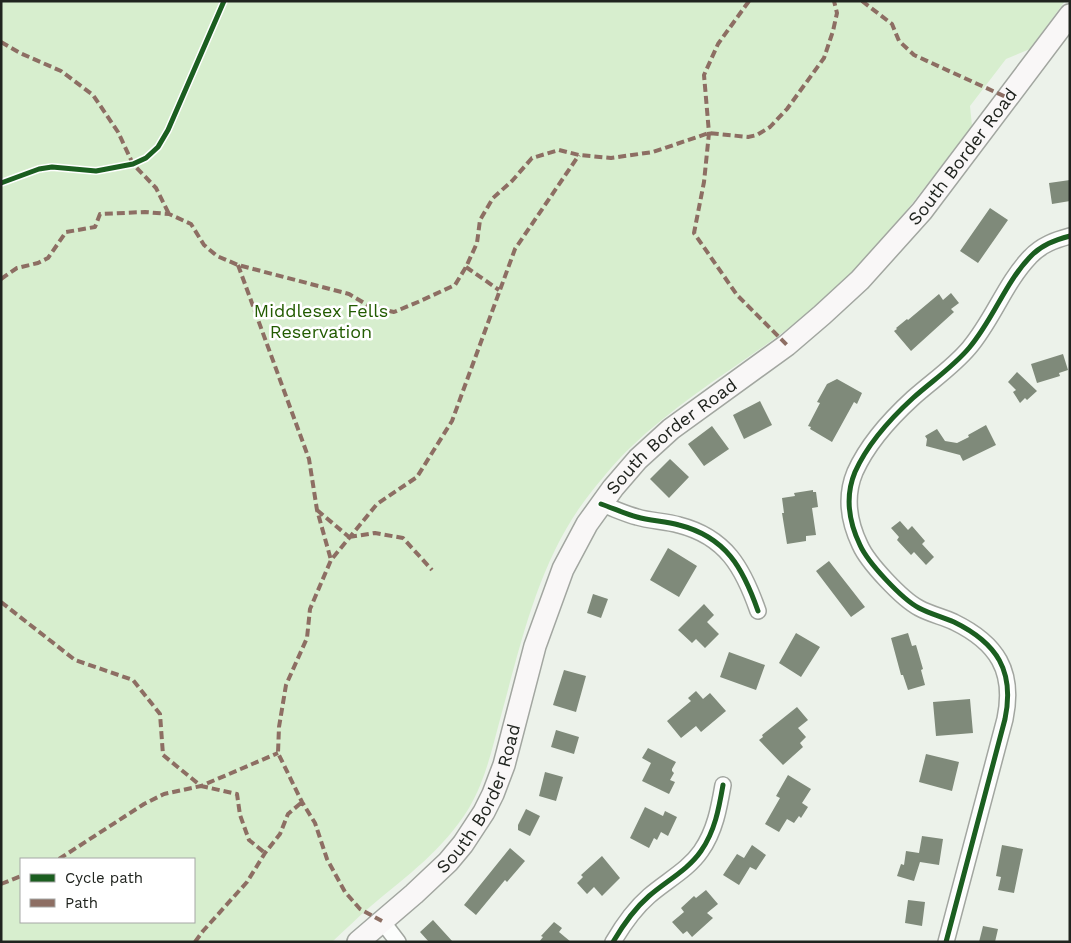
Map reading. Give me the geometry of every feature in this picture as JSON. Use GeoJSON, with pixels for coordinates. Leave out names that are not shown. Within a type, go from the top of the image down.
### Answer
{"type":"FeatureCollection","features":[{"type":"Feature","properties":{"kind":"main road","name":"South Border Road"},"geometry":{"type":"LineString","coordinates":[[358,942],[448,862],[464,844],[490,800],[511,742],[535,646],[552,595],[576,542],[623,475],[653,444],[692,413],[786,345],[860,280],[922,211],[1070,15]]}},
{"type":"Feature","properties":{"kind":"street"},"geometry":{"type":"LineString","coordinates":[[946,942],[1007,709],[1008,683],[1001,662],[987,644],[971,631],[952,621],[918,608],[886,580],[860,547],[849,511],[849,495],[854,475],[864,454],[886,425],[970,347],[1029,257],[1053,241],[1070,236]]}},
{"type":"Feature","properties":{"kind":"street"},"geometry":{"type":"LineString","coordinates":[[601,504],[638,518],[688,527],[716,542],[729,554],[742,572],[748,582],[758,611]]}},
{"type":"Feature","properties":{"kind":"street"},"geometry":{"type":"LineString","coordinates":[[613,942],[628,918],[638,907],[687,867],[702,849],[716,821],[723,785]]}},
{"type":"Feature","properties":{"kind":"street"},"geometry":{"type":"LineString","coordinates":[[382,921],[398,942]]}},
{"type":"Feature","properties":{"kind":"green space","name":"Middlesex Fells Reservation"},"geometry":{"type":"Polygon","coordinates":[[[1,1],[1065,1],[1030,49],[1006,59],[970,106],[972,126],[883,239],[844,282],[800,320],[701,390],[653,427],[621,457],[592,491],[574,515],[559,541],[536,596],[526,625],[488,761],[480,785],[469,808],[448,837],[436,849],[332,942],[1,942],[1,1]]]}},
{"type":"Feature","properties":{"kind":"building"},"geometry":{"type":"Polygon","coordinates":[[[1070,180],[1070,201],[1052,204],[1049,183],[1070,180]]]}},
{"type":"Feature","properties":{"kind":"building"},"geometry":{"type":"Polygon","coordinates":[[[990,208],[1008,220],[978,263],[960,251],[990,208]]]}},
{"type":"Feature","properties":{"kind":"building"},"geometry":{"type":"Polygon","coordinates":[[[951,293],[959,303],[951,309],[954,312],[911,351],[894,331],[896,328],[939,294],[943,300],[951,293]]]}},
{"type":"Feature","properties":{"kind":"building"},"geometry":{"type":"Polygon","coordinates":[[[1063,354],[1068,370],[1059,373],[1060,376],[1037,383],[1031,364],[1063,354]]]}},
{"type":"Feature","properties":{"kind":"building"},"geometry":{"type":"Polygon","coordinates":[[[1017,372],[1037,391],[1027,400],[1025,398],[1020,403],[1013,392],[1016,390],[1008,382],[1017,372]]]}},
{"type":"Feature","properties":{"kind":"building"},"geometry":{"type":"Polygon","coordinates":[[[837,379],[862,393],[857,404],[854,402],[832,442],[808,426],[820,403],[817,402],[827,384],[837,379]]]}},
{"type":"Feature","properties":{"kind":"building"},"geometry":{"type":"Polygon","coordinates":[[[760,401],[772,425],[744,439],[733,415],[760,401]]]}},
{"type":"Feature","properties":{"kind":"building"},"geometry":{"type":"Polygon","coordinates":[[[986,425],[996,445],[963,461],[960,455],[926,446],[927,439],[925,436],[937,429],[945,441],[957,443],[986,425]]]}},
{"type":"Feature","properties":{"kind":"building"},"geometry":{"type":"Polygon","coordinates":[[[712,426],[729,449],[704,466],[688,444],[712,426]]]}},
{"type":"Feature","properties":{"kind":"building"},"geometry":{"type":"Polygon","coordinates":[[[670,459],[689,477],[669,498],[650,479],[670,459]]]}},
{"type":"Feature","properties":{"kind":"building"},"geometry":{"type":"Polygon","coordinates":[[[813,490],[813,492],[816,492],[818,507],[812,508],[816,535],[806,536],[806,541],[787,544],[782,513],[784,513],[782,498],[795,496],[794,493],[813,490]]]}},
{"type":"Feature","properties":{"kind":"building"},"geometry":{"type":"Polygon","coordinates":[[[900,521],[908,530],[912,526],[925,541],[922,544],[934,557],[926,565],[914,552],[911,555],[897,540],[899,537],[891,528],[900,521]]]}},
{"type":"Feature","properties":{"kind":"building"},"geometry":{"type":"Polygon","coordinates":[[[668,548],[697,566],[679,597],[650,580],[668,548]]]}},
{"type":"Feature","properties":{"kind":"building"},"geometry":{"type":"Polygon","coordinates":[[[829,561],[865,607],[851,617],[816,571],[829,561]]]}},
{"type":"Feature","properties":{"kind":"building"},"geometry":{"type":"Polygon","coordinates":[[[593,594],[608,599],[601,618],[587,613],[593,594]]]}},
{"type":"Feature","properties":{"kind":"building"},"geometry":{"type":"Polygon","coordinates":[[[704,604],[714,615],[707,622],[719,634],[705,648],[696,639],[692,643],[678,630],[704,604]]]}},
{"type":"Feature","properties":{"kind":"building"},"geometry":{"type":"Polygon","coordinates":[[[796,633],[820,647],[801,677],[779,663],[796,633]]]}},
{"type":"Feature","properties":{"kind":"building"},"geometry":{"type":"Polygon","coordinates":[[[908,633],[912,646],[916,645],[923,669],[921,670],[925,685],[908,690],[903,675],[901,675],[891,638],[908,633]]]}},
{"type":"Feature","properties":{"kind":"building"},"geometry":{"type":"Polygon","coordinates":[[[729,652],[765,665],[756,690],[720,677],[729,652]]]}},
{"type":"Feature","properties":{"kind":"building"},"geometry":{"type":"Polygon","coordinates":[[[564,670],[586,676],[576,712],[553,705],[564,670]]]}},
{"type":"Feature","properties":{"kind":"building"},"geometry":{"type":"Polygon","coordinates":[[[696,691],[703,699],[710,693],[726,711],[701,732],[696,726],[681,738],[667,721],[691,701],[688,698],[696,691]]]}},
{"type":"Feature","properties":{"kind":"building"},"geometry":{"type":"Polygon","coordinates":[[[970,699],[973,733],[936,736],[933,702],[970,699]]]}},
{"type":"Feature","properties":{"kind":"building"},"geometry":{"type":"Polygon","coordinates":[[[797,707],[808,720],[798,728],[806,737],[800,743],[803,747],[783,765],[759,740],[763,737],[762,735],[797,707]]]}},
{"type":"Feature","properties":{"kind":"building"},"geometry":{"type":"Polygon","coordinates":[[[556,730],[579,737],[574,754],[551,747],[556,730]]]}},
{"type":"Feature","properties":{"kind":"building"},"geometry":{"type":"Polygon","coordinates":[[[648,748],[676,762],[672,769],[674,773],[670,780],[675,782],[669,794],[642,781],[651,763],[642,758],[648,748]]]}},
{"type":"Feature","properties":{"kind":"building"},"geometry":{"type":"Polygon","coordinates":[[[926,754],[959,762],[952,791],[919,782],[926,754]]]}},
{"type":"Feature","properties":{"kind":"building"},"geometry":{"type":"Polygon","coordinates":[[[545,772],[563,777],[556,801],[539,796],[545,772]]]}},
{"type":"Feature","properties":{"kind":"building"},"geometry":{"type":"Polygon","coordinates":[[[788,775],[811,789],[802,803],[808,807],[801,818],[799,816],[794,823],[787,819],[779,832],[765,824],[780,798],[776,796],[788,775]]]}},
{"type":"Feature","properties":{"kind":"building"},"geometry":{"type":"Polygon","coordinates":[[[645,807],[663,816],[665,811],[677,817],[668,836],[661,832],[657,840],[654,838],[649,848],[630,838],[645,807]]]}},
{"type":"Feature","properties":{"kind":"building"},"geometry":{"type":"Polygon","coordinates":[[[526,809],[540,816],[530,836],[518,830],[518,825],[526,809]]]}},
{"type":"Feature","properties":{"kind":"building"},"geometry":{"type":"Polygon","coordinates":[[[922,836],[943,839],[939,865],[920,862],[914,881],[897,876],[901,864],[904,865],[906,851],[919,853],[922,836]]]}},
{"type":"Feature","properties":{"kind":"building"},"geometry":{"type":"Polygon","coordinates":[[[752,845],[766,855],[756,870],[750,867],[739,885],[723,875],[737,854],[744,858],[752,845]]]}},
{"type":"Feature","properties":{"kind":"building"},"geometry":{"type":"Polygon","coordinates":[[[1002,845],[1023,849],[1014,893],[998,890],[1001,877],[996,876],[1002,845]]]}},
{"type":"Feature","properties":{"kind":"building"},"geometry":{"type":"Polygon","coordinates":[[[510,848],[525,861],[507,882],[505,880],[476,915],[464,905],[510,848]]]}},
{"type":"Feature","properties":{"kind":"building"},"geometry":{"type":"Polygon","coordinates":[[[602,856],[620,878],[602,896],[594,887],[587,894],[577,883],[583,877],[581,875],[602,856]]]}},
{"type":"Feature","properties":{"kind":"building"},"geometry":{"type":"Polygon","coordinates":[[[706,890],[718,904],[707,913],[713,918],[692,937],[687,931],[683,934],[672,922],[684,912],[681,908],[694,896],[696,898],[706,890]]]}},
{"type":"Feature","properties":{"kind":"building"},"geometry":{"type":"Polygon","coordinates":[[[908,900],[925,902],[922,926],[905,923],[908,900]]]}},
{"type":"Feature","properties":{"kind":"building"},"geometry":{"type":"Polygon","coordinates":[[[433,920],[453,942],[429,942],[420,932],[433,920]]]}},
{"type":"Feature","properties":{"kind":"building"},"geometry":{"type":"Polygon","coordinates":[[[554,922],[562,928],[559,932],[571,942],[539,942],[543,937],[541,936],[554,922]]]}},
{"type":"Feature","properties":{"kind":"building"},"geometry":{"type":"Polygon","coordinates":[[[983,926],[998,929],[995,942],[979,942],[983,926]]]}},
{"type":"Feature","properties":{"kind":"marked path"},"geometry":{"type":"LineString","coordinates":[[749,1],[718,44],[704,75],[709,133],[704,182],[694,233],[737,295],[787,345]]}},
{"type":"Feature","properties":{"kind":"marked path"},"geometry":{"type":"LineString","coordinates":[[1,279],[17,268],[38,263],[48,258],[66,232],[95,227],[100,214],[145,212],[169,214],[191,224],[204,245],[217,256],[238,265],[349,294],[371,307],[394,312],[455,285],[477,243],[480,220],[493,198],[512,181],[532,158],[559,150],[579,155],[611,158],[653,152],[709,133],[748,137],[757,135],[770,127],[787,109],[824,58],[837,13],[834,1]]}},
{"type":"Feature","properties":{"kind":"marked path"},"geometry":{"type":"LineString","coordinates":[[862,1],[892,24],[899,41],[914,55],[1006,97]]}},
{"type":"Feature","properties":{"kind":"marked path"},"geometry":{"type":"LineString","coordinates":[[1,42],[20,53],[61,71],[93,95],[118,132],[133,164],[156,188],[169,214]]}},
{"type":"Feature","properties":{"kind":"marked path"},"geometry":{"type":"LineString","coordinates":[[382,921],[360,909],[345,892],[327,859],[315,823],[302,802],[278,753],[279,727],[286,685],[307,638],[310,609],[331,560],[377,504],[417,477],[452,421],[515,249],[579,155]]}},
{"type":"Feature","properties":{"kind":"marked path"},"geometry":{"type":"LineString","coordinates":[[238,265],[309,459],[317,510],[331,560]]}},
{"type":"Feature","properties":{"kind":"marked path"},"geometry":{"type":"LineString","coordinates":[[466,267],[499,290]]}},
{"type":"Feature","properties":{"kind":"marked path"},"geometry":{"type":"LineString","coordinates":[[317,510],[349,537]]}},
{"type":"Feature","properties":{"kind":"marked path"},"geometry":{"type":"LineString","coordinates":[[349,537],[375,533],[403,538],[432,570]]}},
{"type":"Feature","properties":{"kind":"marked path"},"geometry":{"type":"LineString","coordinates":[[1,602],[75,660],[133,680],[160,714],[163,755],[201,786],[237,794],[240,815],[249,840],[265,853]]}},
{"type":"Feature","properties":{"kind":"marked path"},"geometry":{"type":"LineString","coordinates":[[61,858],[144,804],[164,794],[201,786],[278,753]]}},
{"type":"Feature","properties":{"kind":"marked path"},"geometry":{"type":"LineString","coordinates":[[195,942],[247,882],[265,853],[280,834],[288,814],[302,802]]}},
{"type":"Feature","properties":{"kind":"marked path"},"geometry":{"type":"LineString","coordinates":[[1,884],[20,876]]}},
{"type":"Feature","properties":{"kind":"cycle path"},"geometry":{"type":"LineString","coordinates":[[1,183],[39,169],[52,167],[96,171],[133,164],[146,158],[158,147],[168,130],[224,1]]}},
{"type":"Feature","properties":{"kind":"cycle path"},"geometry":{"type":"LineString","coordinates":[[946,942],[1005,719],[1007,702],[1005,673],[992,649],[982,639],[954,622],[923,610],[912,603],[895,589],[870,561],[864,553],[853,527],[849,500],[850,490],[860,461],[873,441],[904,406],[949,368],[969,348],[985,326],[1021,267],[1048,243],[1070,236]]}},
{"type":"Feature","properties":{"kind":"cycle path"},"geometry":{"type":"LineString","coordinates":[[601,504],[637,517],[679,525],[709,537],[721,546],[739,568],[758,611]]}},
{"type":"Feature","properties":{"kind":"cycle path"},"geometry":{"type":"LineString","coordinates":[[613,942],[638,906],[690,864],[701,851],[713,827],[723,785]]}}]}
